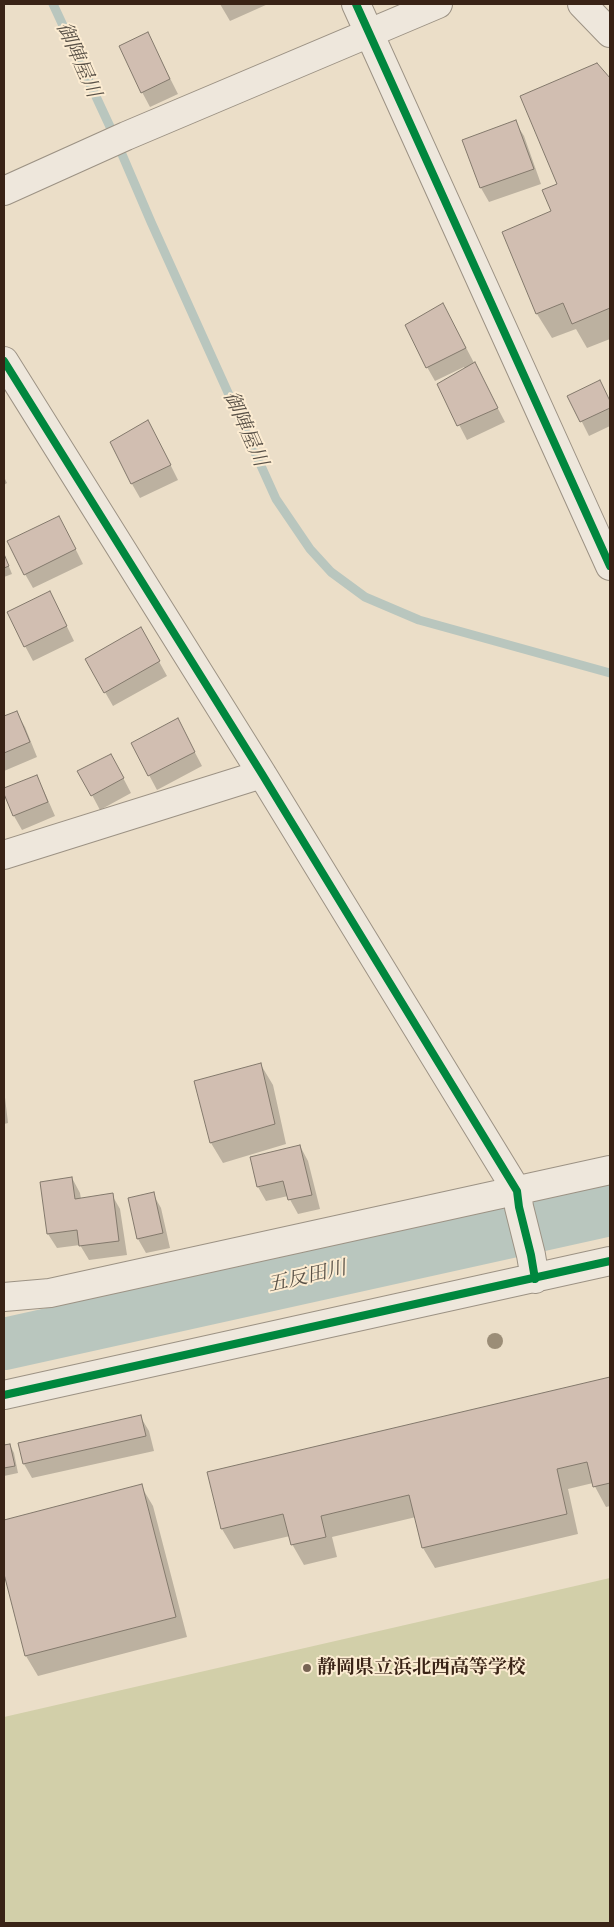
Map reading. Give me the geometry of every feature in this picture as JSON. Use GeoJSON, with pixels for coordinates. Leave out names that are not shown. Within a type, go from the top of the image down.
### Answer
{"type":"FeatureCollection","features":[{"type":"Feature","properties":{"kind":"street"},"geometry":{"type":"LineString","coordinates":[[356,4],[610,566]]}},
{"type":"Feature","properties":{"kind":"street"},"geometry":{"type":"LineString","coordinates":[[4,191],[117,140],[438,4]]}},
{"type":"Feature","properties":{"kind":"street"},"geometry":{"type":"LineString","coordinates":[[582,4],[610,33]]}},
{"type":"Feature","properties":{"kind":"street"},"geometry":{"type":"LineString","coordinates":[[4,360],[11,389],[262,774],[518,1199],[533,1267]]}},
{"type":"Feature","properties":{"kind":"street"},"geometry":{"type":"LineString","coordinates":[[4,855],[262,774]]}},
{"type":"Feature","properties":{"kind":"street"},"geometry":{"type":"LineString","coordinates":[[4,1297],[50,1293],[518,1199],[610,1170]]}},
{"type":"Feature","properties":{"kind":"street"},"geometry":{"type":"LineString","coordinates":[[4,1395],[533,1267],[610,1261]]}},
{"type":"Feature","properties":{"kind":"shaded area"},"geometry":{"type":"Polygon","coordinates":[[[610,1578],[610,1923],[4,1923],[4,1717],[610,1578]]]}},
{"type":"Feature","properties":{"kind":"building"},"geometry":{"type":"Polygon","coordinates":[[[148,32],[170,79],[141,93],[119,46],[148,32]]]}},
{"type":"Feature","properties":{"kind":"building"},"geometry":{"type":"Polygon","coordinates":[[[597,63],[610,78],[610,308],[572,324],[563,303],[536,314],[502,232],[551,211],[542,190],[557,184],[520,96],[597,63]]]}},
{"type":"Feature","properties":{"kind":"building"},"geometry":{"type":"Polygon","coordinates":[[[516,120],[534,169],[480,188],[462,140],[516,120]]]}},
{"type":"Feature","properties":{"kind":"building"},"geometry":{"type":"Polygon","coordinates":[[[443,303],[466,348],[426,368],[405,325],[443,303]]]}},
{"type":"Feature","properties":{"kind":"building"},"geometry":{"type":"Polygon","coordinates":[[[475,362],[498,408],[457,426],[437,384],[475,362]]]}},
{"type":"Feature","properties":{"kind":"building"},"geometry":{"type":"Polygon","coordinates":[[[600,380],[610,401],[610,408],[580,422],[567,396],[600,380]]]}},
{"type":"Feature","properties":{"kind":"building"},"geometry":{"type":"Polygon","coordinates":[[[148,420],[171,465],[131,484],[110,442],[148,420]]]}},
{"type":"Feature","properties":{"kind":"building"},"geometry":{"type":"Polygon","coordinates":[[[59,516],[76,549],[24,575],[7,541],[59,516]]]}},
{"type":"Feature","properties":{"kind":"building"},"geometry":{"type":"Polygon","coordinates":[[[4,554],[9,566],[4,568],[4,554]]]}},
{"type":"Feature","properties":{"kind":"building"},"geometry":{"type":"Polygon","coordinates":[[[50,591],[67,626],[24,647],[7,612],[50,591]]]}},
{"type":"Feature","properties":{"kind":"building"},"geometry":{"type":"Polygon","coordinates":[[[141,627],[160,661],[104,693],[85,659],[141,627]]]}},
{"type":"Feature","properties":{"kind":"building"},"geometry":{"type":"Polygon","coordinates":[[[17,711],[30,742],[4,753],[4,716],[17,711]]]}},
{"type":"Feature","properties":{"kind":"building"},"geometry":{"type":"Polygon","coordinates":[[[178,718],[195,752],[148,776],[131,743],[178,718]]]}},
{"type":"Feature","properties":{"kind":"building"},"geometry":{"type":"Polygon","coordinates":[[[111,754],[124,778],[91,796],[77,771],[111,754]]]}},
{"type":"Feature","properties":{"kind":"building"},"geometry":{"type":"Polygon","coordinates":[[[37,775],[48,802],[13,816],[4,794],[4,788],[37,775]]]}},
{"type":"Feature","properties":{"kind":"building"},"geometry":{"type":"Polygon","coordinates":[[[261,1063],[275,1124],[210,1143],[194,1081],[261,1063]]]}},
{"type":"Feature","properties":{"kind":"building"},"geometry":{"type":"Polygon","coordinates":[[[300,1145],[312,1195],[288,1200],[283,1181],[257,1187],[250,1157],[300,1145]]]}},
{"type":"Feature","properties":{"kind":"building"},"geometry":{"type":"Polygon","coordinates":[[[72,1177],[75,1199],[113,1193],[119,1241],[79,1246],[77,1230],[47,1234],[40,1182],[72,1177]]]}},
{"type":"Feature","properties":{"kind":"building"},"geometry":{"type":"Polygon","coordinates":[[[154,1192],[163,1233],[137,1239],[128,1198],[154,1192]]]}},
{"type":"Feature","properties":{"kind":"building"},"geometry":{"type":"Polygon","coordinates":[[[610,1377],[610,1483],[593,1487],[587,1462],[557,1469],[567,1514],[422,1548],[409,1495],[321,1516],[326,1537],[291,1545],[283,1514],[221,1529],[207,1472],[610,1377]]]}},
{"type":"Feature","properties":{"kind":"building"},"geometry":{"type":"Polygon","coordinates":[[[141,1415],[146,1436],[23,1464],[18,1443],[141,1415]]]}},
{"type":"Feature","properties":{"kind":"building"},"geometry":{"type":"Polygon","coordinates":[[[10,1444],[15,1466],[4,1468],[4,1445],[10,1444]]]}},
{"type":"Feature","properties":{"kind":"building"},"geometry":{"type":"Polygon","coordinates":[[[142,1484],[176,1617],[25,1656],[4,1574],[4,1520],[142,1484]]]}},
{"type":"Feature","properties":{"kind":"waterway","name":"御陣屋川"},"geometry":{"type":"LineString","coordinates":[[53,4],[112,131],[276,499],[310,549],[331,572],[365,597],[419,620],[610,673]]}},
{"type":"Feature","properties":{"kind":"waterway","name":"五反田川"},"geometry":{"type":"LineString","coordinates":[[4,1344],[610,1210]]}},
{"type":"Feature","properties":{"kind":"cycle path"},"geometry":{"type":"LineString","coordinates":[[356,4],[610,566]]}},
{"type":"Feature","properties":{"kind":"cycle path"},"geometry":{"type":"LineString","coordinates":[[4,361],[262,774],[517,1191],[535,1279]]}},
{"type":"Feature","properties":{"kind":"cycle path"},"geometry":{"type":"LineString","coordinates":[[4,1395],[610,1261]]}},
{"type":"Feature","properties":{"kind":"place","name":"静岡県立浜北西高等学校"},"geometry":{"type":"Point","coordinates":[307,1668]}}]}
